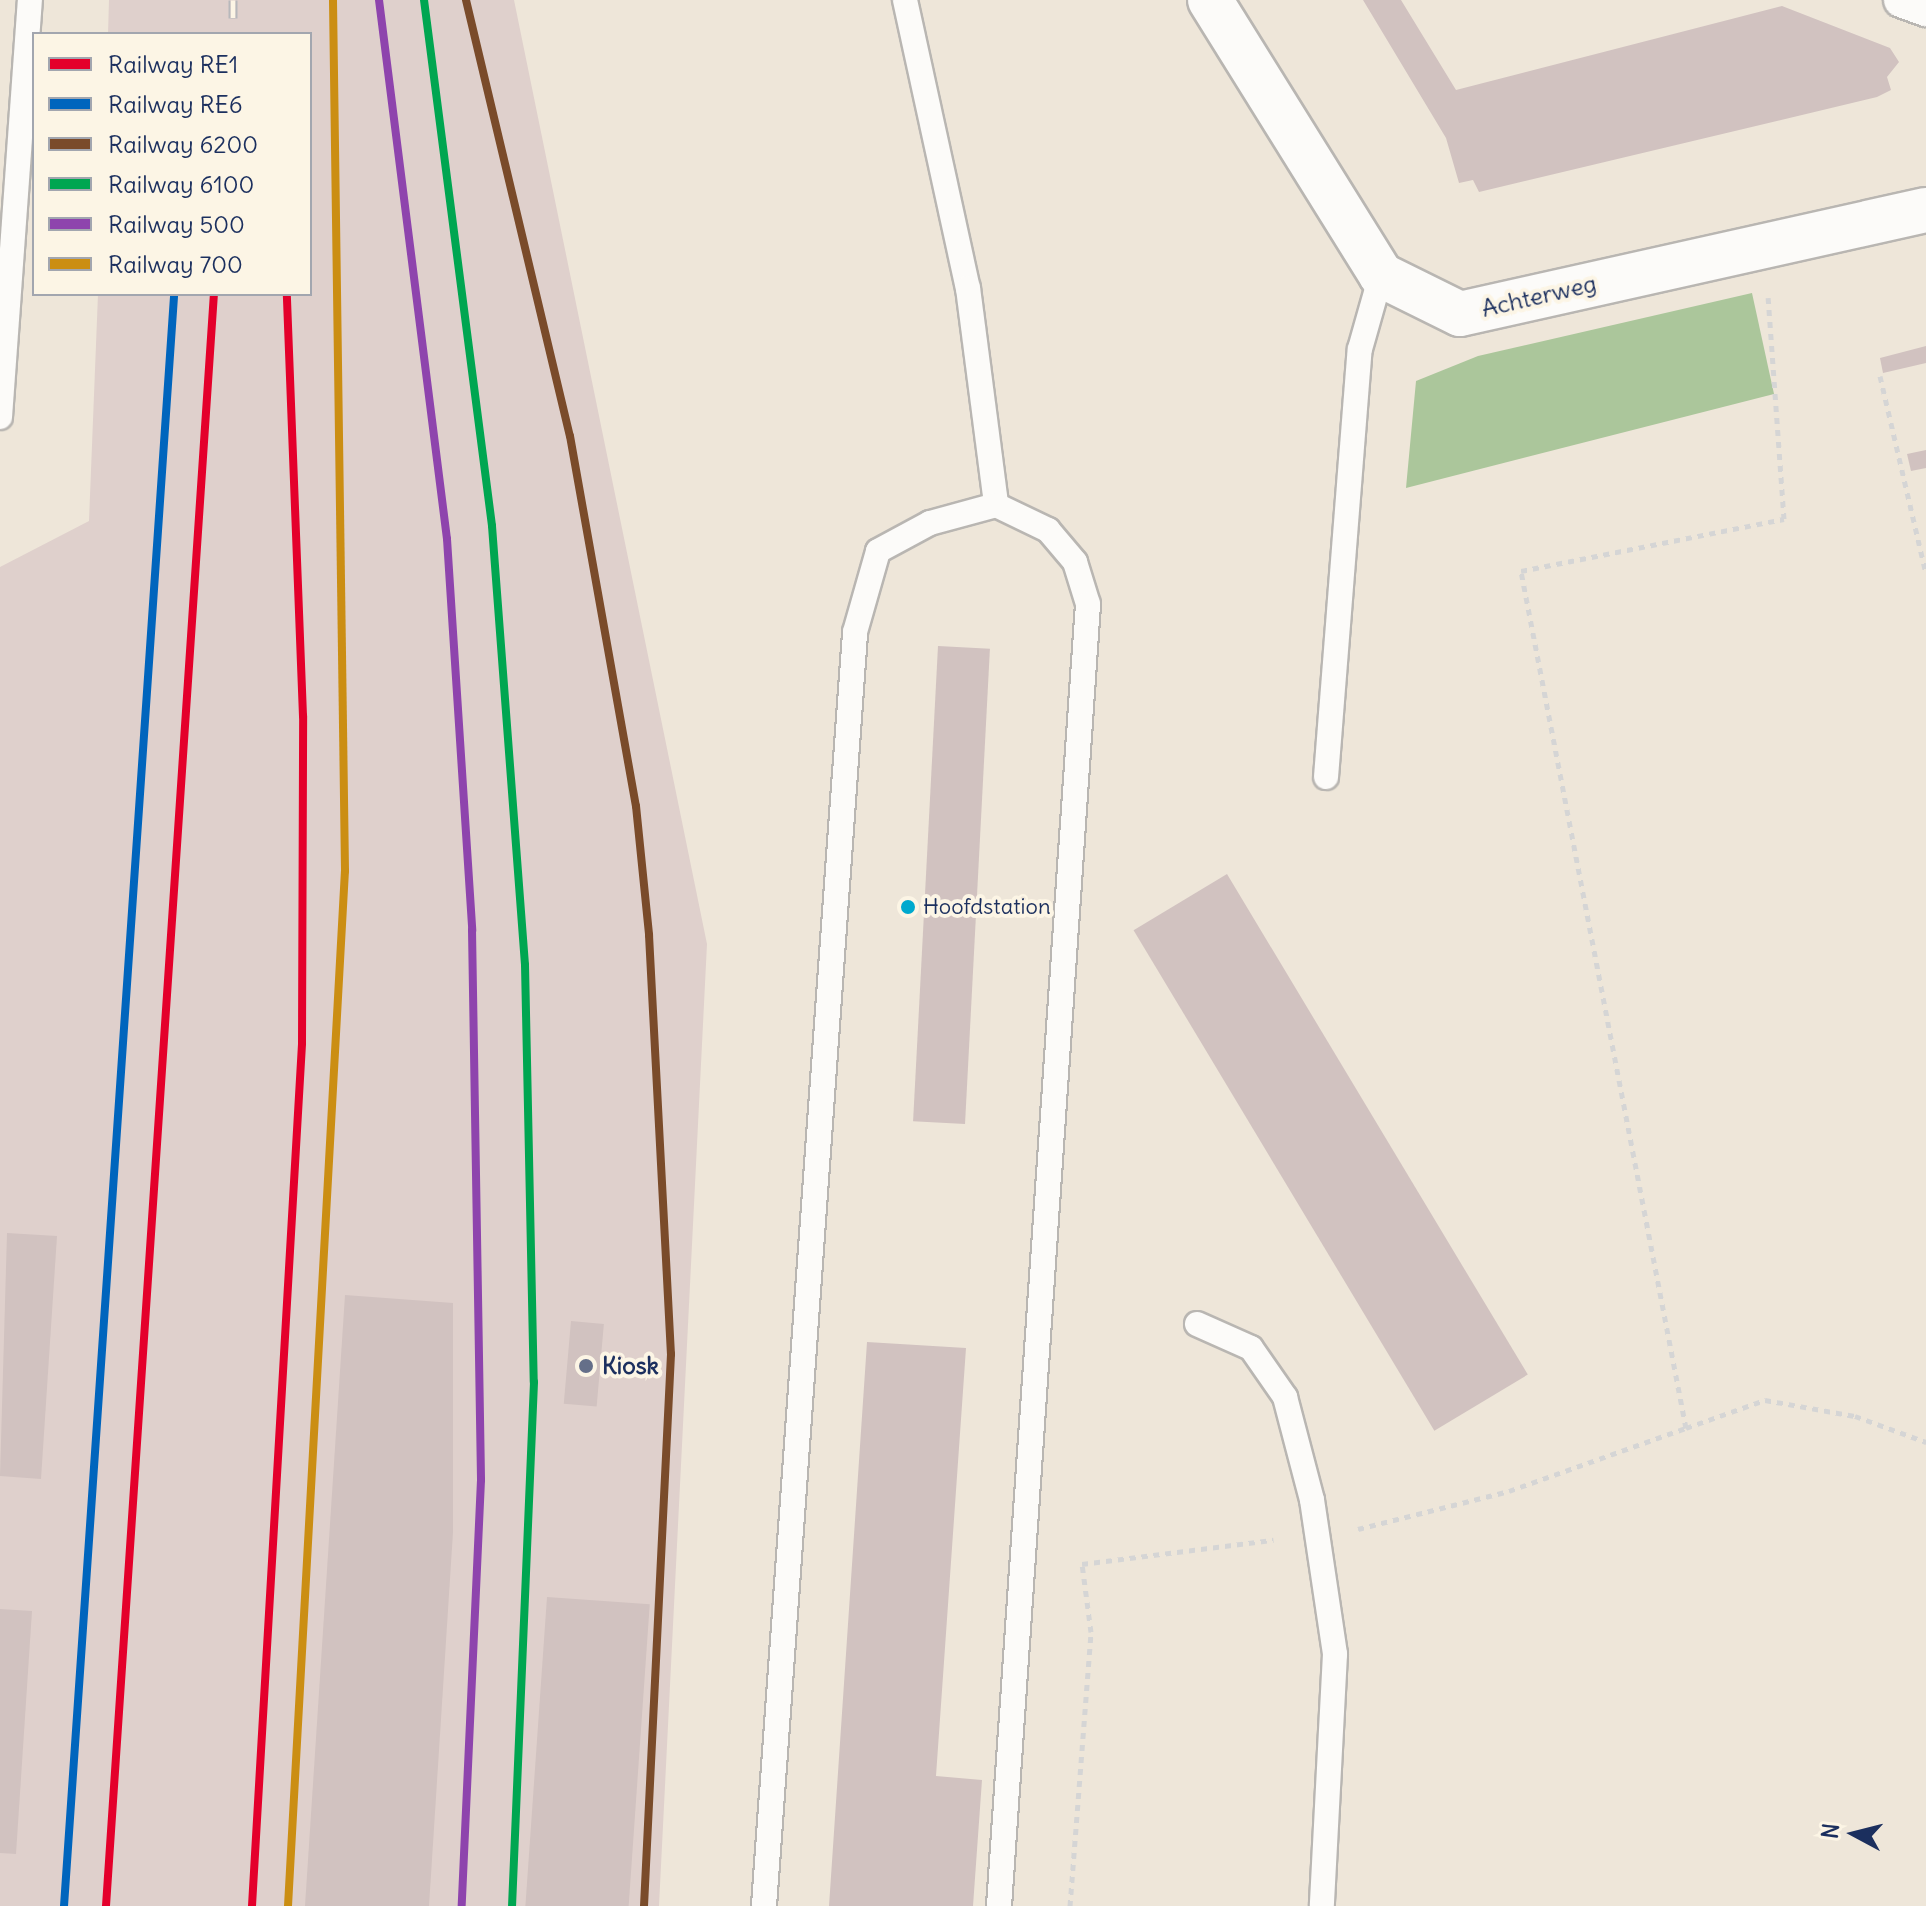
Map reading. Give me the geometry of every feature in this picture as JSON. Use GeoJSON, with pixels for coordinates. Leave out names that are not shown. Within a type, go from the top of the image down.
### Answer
{"type":"FeatureCollection","features":[{"type":"Feature","properties":{"kind":"street"},"geometry":{"type":"LineString","coordinates":[[1210,0],[1381,275]]}},
{"type":"Feature","properties":{"kind":"street"},"geometry":{"type":"LineString","coordinates":[[1901,0],[1926,9]]}},
{"type":"Feature","properties":{"kind":"street","name":"Achterweg"},"geometry":{"type":"LineString","coordinates":[[1381,275],[1460,314],[1926,210]]}},
{"type":"Feature","properties":{"kind":"lane"},"geometry":{"type":"LineString","coordinates":[[0,417],[30,0]]}},
{"type":"Feature","properties":{"kind":"lane"},"geometry":{"type":"LineString","coordinates":[[905,0],[968,288],[996,505]]}},
{"type":"Feature","properties":{"kind":"lane"},"geometry":{"type":"LineString","coordinates":[[1326,777],[1360,349],[1381,275]]}},
{"type":"Feature","properties":{"kind":"lane"},"geometry":{"type":"LineString","coordinates":[[764,1906],[855,632],[878,551],[930,523],[996,505],[1048,530],[1075,562],[1088,604],[999,1906]]}},
{"type":"Feature","properties":{"kind":"lane"},"geometry":{"type":"LineString","coordinates":[[1197,1324],[1251,1348],[1285,1397],[1317,1534],[1335,1654],[1322,1906]]}},
{"type":"Feature","properties":{"kind":"path"},"geometry":{"type":"LineString","coordinates":[[1686,1428],[1521,571],[1784,519],[1764,246]]}},
{"type":"Feature","properties":{"kind":"path"},"geometry":{"type":"LineString","coordinates":[[1880,376],[1926,574]]}},
{"type":"Feature","properties":{"kind":"path"},"geometry":{"type":"LineString","coordinates":[[1070,1906],[1091,1632],[1082,1564],[1401,1523],[1765,1400],[1855,1416],[1926,1442]]}},
{"type":"Feature","properties":{"kind":"shaded area"},"geometry":{"type":"Polygon","coordinates":[[[109,0],[514,0],[707,944],[659,1906],[0,1906],[0,567],[89,521],[98,296],[312,296],[312,32],[108,32],[109,0]]]}},
{"type":"Feature","properties":{"kind":"green space"},"geometry":{"type":"Polygon","coordinates":[[[1752,293],[1774,394],[1406,488],[1416,381],[1478,356],[1752,293]]]}},
{"type":"Feature","properties":{"kind":"building"},"geometry":{"type":"Polygon","coordinates":[[[1363,0],[1401,0],[1456,90],[1782,6],[1890,48],[1899,62],[1887,77],[1891,90],[1877,97],[1479,192],[1473,180],[1459,183],[1446,138],[1363,0]]]}},
{"type":"Feature","properties":{"kind":"building"},"geometry":{"type":"Polygon","coordinates":[[[1926,346],[1926,363],[1883,373],[1880,358],[1926,346]]]}},
{"type":"Feature","properties":{"kind":"building"},"geometry":{"type":"Polygon","coordinates":[[[1926,450],[1926,468],[1911,471],[1907,454],[1926,450]]]}},
{"type":"Feature","properties":{"kind":"building"},"geometry":{"type":"Polygon","coordinates":[[[938,646],[990,649],[965,1124],[913,1121],[938,646]]]}},
{"type":"Feature","properties":{"kind":"building"},"geometry":{"type":"Polygon","coordinates":[[[1227,874],[1528,1375],[1434,1431],[1134,930],[1227,874]]]}},
{"type":"Feature","properties":{"kind":"building"},"geometry":{"type":"Polygon","coordinates":[[[7,1233],[57,1236],[41,1479],[0,1476],[7,1233]]]}},
{"type":"Feature","properties":{"kind":"building"},"geometry":{"type":"Polygon","coordinates":[[[345,1295],[453,1303],[453,1532],[429,1906],[305,1906],[345,1295]]]}},
{"type":"Feature","properties":{"kind":"building"},"geometry":{"type":"Polygon","coordinates":[[[571,1321],[604,1324],[597,1407],[564,1404],[571,1321]]]}},
{"type":"Feature","properties":{"kind":"building"},"geometry":{"type":"Polygon","coordinates":[[[867,1342],[966,1348],[936,1776],[982,1780],[973,1906],[829,1906],[867,1342]]]}},
{"type":"Feature","properties":{"kind":"building"},"geometry":{"type":"Polygon","coordinates":[[[547,1597],[650,1604],[629,1906],[525,1906],[547,1597]]]}},
{"type":"Feature","properties":{"kind":"building"},"geometry":{"type":"Polygon","coordinates":[[[0,1609],[32,1611],[16,1854],[0,1853],[0,1609]]]}},
{"type":"Feature","properties":{"kind":"railway"},"geometry":{"type":"LineString","coordinates":[[233,0],[233,18]]}},
{"type":"Feature","properties":{"kind":"rail line","name":"700"},"geometry":{"type":"LineString","coordinates":[[288,1906],[345,871],[333,0]]}},
{"type":"Feature","properties":{"kind":"rail line","name":"500"},"geometry":{"type":"LineString","coordinates":[[379,0],[447,539],[472,930],[481,1480],[462,1906]]}},
{"type":"Feature","properties":{"kind":"rail line","name":"6100"},"geometry":{"type":"LineString","coordinates":[[424,0],[492,526],[525,965],[534,1382],[512,1906]]}},
{"type":"Feature","properties":{"kind":"rail line","name":"6200"},"geometry":{"type":"LineString","coordinates":[[466,0],[570,436],[636,806],[649,935],[671,1354],[644,1906]]}},
{"type":"Feature","properties":{"kind":"rail line","name":"RE6"},"geometry":{"type":"LineString","coordinates":[[64,1906],[174,296]]}},
{"type":"Feature","properties":{"kind":"rail line","name":"RE1"},"geometry":{"type":"LineString","coordinates":[[106,1906],[214,296]]}},
{"type":"Feature","properties":{"kind":"rail line","name":"RE1"},"geometry":{"type":"LineString","coordinates":[[252,1906],[302,1043],[303,716],[287,296]]}},
{"type":"Feature","properties":{"kind":"place","name":"Hoofdstation"},"geometry":{"type":"Point","coordinates":[908,907]}},
{"type":"Feature","properties":{"kind":"place","name":"Kiosk"},"geometry":{"type":"Point","coordinates":[586,1366]}}]}
